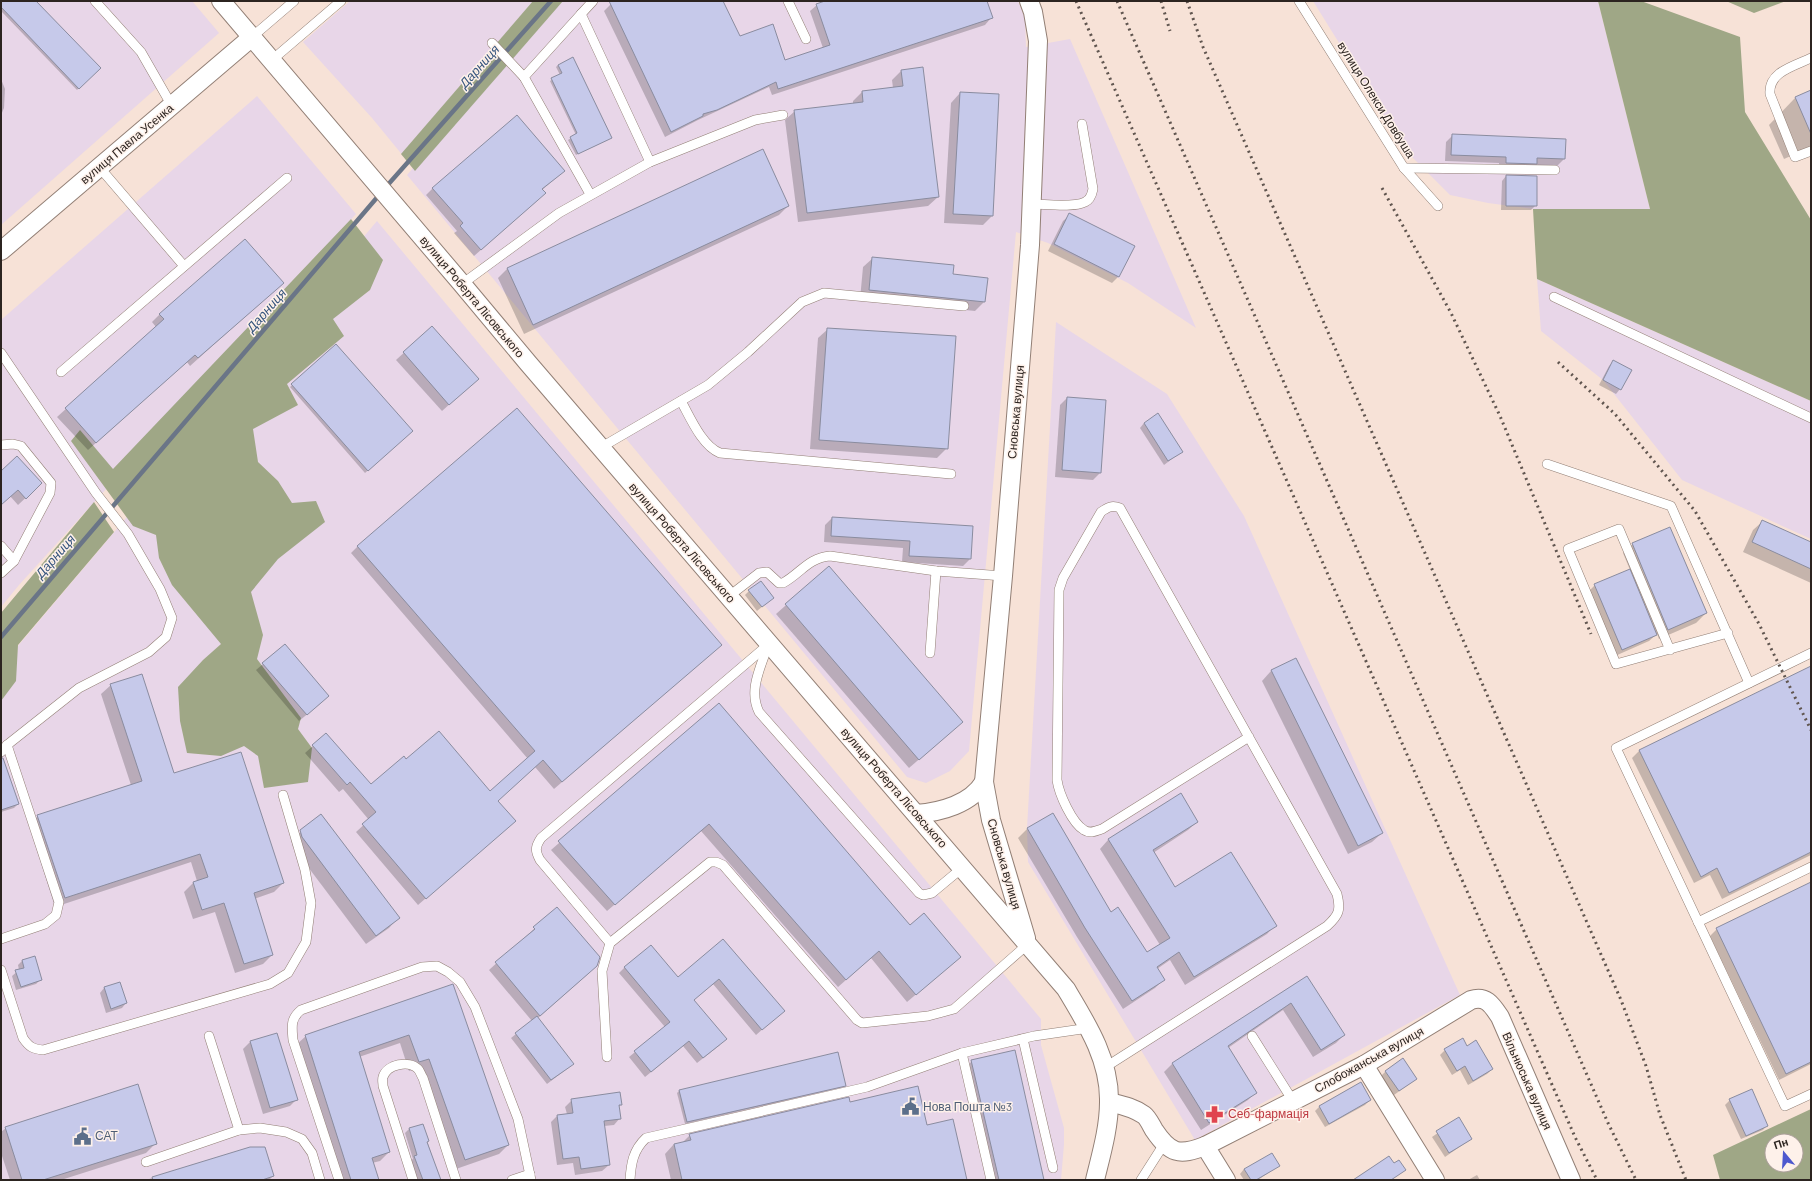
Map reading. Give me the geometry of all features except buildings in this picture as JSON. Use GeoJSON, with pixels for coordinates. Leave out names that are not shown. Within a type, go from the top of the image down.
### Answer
{"type":"FeatureCollection","features":[{"type":"Feature","properties":{"kind":"street","name":"вулиця Роберта Лісовського"},"geometry":{"type":"LineString","coordinates":[[222,1],[600,448],[1066,989],[1089,1028],[1101,1056],[1108,1084],[1109,1102]]}},
{"type":"Feature","properties":{"kind":"street","name":"Сновська вулиця"},"geometry":{"type":"LineString","coordinates":[[1028,944],[991,820],[984,782],[1003,576],[1030,245],[1038,41],[1033,12],[1029,1]]}},
{"type":"Feature","properties":{"kind":"street","name":"вулиця Павла Усенка"},"geometry":{"type":"LineString","coordinates":[[1,251],[252,37]]}},
{"type":"Feature","properties":{"kind":"street"},"geometry":{"type":"LineString","coordinates":[[916,814],[939,811],[962,802],[979,791],[984,782]]}},
{"type":"Feature","properties":{"kind":"street","name":"Вільнюська вулиця"},"geometry":{"type":"LineString","coordinates":[[1471,1000],[1482,999],[1491,1004],[1500,1017],[1571,1180]]}},
{"type":"Feature","properties":{"kind":"street","name":"Слобожанська вулиця"},"geometry":{"type":"LineString","coordinates":[[1164,1144],[1178,1152],[1192,1151],[1205,1146],[1364,1065],[1471,1000]]}},
{"type":"Feature","properties":{"kind":"street"},"geometry":{"type":"LineString","coordinates":[[1364,1065],[1435,1180]]}},
{"type":"Feature","properties":{"kind":"street"},"geometry":{"type":"LineString","coordinates":[[1095,1180],[1102,1148],[1109,1102],[1133,1108],[1145,1116],[1164,1144]]}},
{"type":"Feature","properties":{"kind":"street"},"geometry":{"type":"LineString","coordinates":[[1205,1146],[1226,1180]]}},
{"type":"Feature","properties":{"kind":"lane"},"geometry":{"type":"LineString","coordinates":[[95,1],[141,52],[172,106]]}},
{"type":"Feature","properties":{"kind":"lane"},"geometry":{"type":"LineString","coordinates":[[252,37],[294,1]]}},
{"type":"Feature","properties":{"kind":"lane"},"geometry":{"type":"LineString","coordinates":[[272,60],[341,1]]}},
{"type":"Feature","properties":{"kind":"lane"},"geometry":{"type":"LineString","coordinates":[[524,76],[593,1]]}},
{"type":"Feature","properties":{"kind":"lane"},"geometry":{"type":"LineString","coordinates":[[788,1],[806,39]]}},
{"type":"Feature","properties":{"kind":"lane","name":"вулиця Олекси Довбуша"},"geometry":{"type":"LineString","coordinates":[[1300,1],[1404,168],[1438,206]]}},
{"type":"Feature","properties":{"kind":"lane"},"geometry":{"type":"LineString","coordinates":[[581,14],[650,162]]}},
{"type":"Feature","properties":{"kind":"lane"},"geometry":{"type":"LineString","coordinates":[[492,43],[524,76],[590,194]]}},
{"type":"Feature","properties":{"kind":"lane"},"geometry":{"type":"LineString","coordinates":[[1811,58],[1777,74],[1769,87],[1770,94],[1795,158],[1811,151]]}},
{"type":"Feature","properties":{"kind":"lane"},"geometry":{"type":"LineString","coordinates":[[462,284],[559,213],[590,194],[650,162],[755,120],[783,115]]}},
{"type":"Feature","properties":{"kind":"lane"},"geometry":{"type":"LineString","coordinates":[[1031,204],[1074,204],[1086,202],[1091,196],[1093,189],[1082,124]]}},
{"type":"Feature","properties":{"kind":"lane"},"geometry":{"type":"LineString","coordinates":[[100,168],[184,266]]}},
{"type":"Feature","properties":{"kind":"lane"},"geometry":{"type":"LineString","coordinates":[[1404,168],[1555,170]]}},
{"type":"Feature","properties":{"kind":"lane"},"geometry":{"type":"LineString","coordinates":[[61,372],[287,178]]}},
{"type":"Feature","properties":{"kind":"lane"},"geometry":{"type":"LineString","coordinates":[[600,448],[708,384],[748,352],[802,302],[813,296],[824,293],[964,306]]}},
{"type":"Feature","properties":{"kind":"lane"},"geometry":{"type":"LineString","coordinates":[[1554,297],[1811,418]]}},
{"type":"Feature","properties":{"kind":"lane"},"geometry":{"type":"LineString","coordinates":[[1,353],[96,493],[128,534],[160,589],[172,618],[166,637],[149,652],[79,688],[7,744],[1,752]]}},
{"type":"Feature","properties":{"kind":"lane"},"geometry":{"type":"LineString","coordinates":[[681,401],[705,442],[715,451],[720,453],[951,474]]}},
{"type":"Feature","properties":{"kind":"lane"},"geometry":{"type":"LineString","coordinates":[[1,445],[18,444],[21,446],[51,483],[50,493],[14,561],[1,573]]}},
{"type":"Feature","properties":{"kind":"lane"},"geometry":{"type":"LineString","coordinates":[[1547,464],[1671,506],[1750,683]]}},
{"type":"Feature","properties":{"kind":"lane"},"geometry":{"type":"LineString","coordinates":[[1104,1068],[1320,930],[1336,918],[1340,907],[1337,894],[1249,737],[1120,508],[1113,505],[1107,508],[1101,512],[1063,578],[1059,590],[1057,780],[1060,793],[1074,819],[1085,831],[1093,832],[1102,829],[1249,737]]}},
{"type":"Feature","properties":{"kind":"lane"},"geometry":{"type":"LineString","coordinates":[[1670,650],[1619,529],[1568,549],[1616,664],[1670,650],[1728,633]]}},
{"type":"Feature","properties":{"kind":"lane"},"geometry":{"type":"LineString","coordinates":[[1,546],[14,561]]}},
{"type":"Feature","properties":{"kind":"lane"},"geometry":{"type":"LineString","coordinates":[[728,597],[759,573],[767,572],[779,583],[783,583],[809,563],[822,557],[830,556],[936,571],[1003,576]]}},
{"type":"Feature","properties":{"kind":"lane"},"geometry":{"type":"LineString","coordinates":[[930,653],[936,571]]}},
{"type":"Feature","properties":{"kind":"lane"},"geometry":{"type":"LineString","coordinates":[[769,644],[754,689],[754,697],[759,712],[919,893],[923,895],[932,893],[962,868]]}},
{"type":"Feature","properties":{"kind":"lane"},"geometry":{"type":"LineString","coordinates":[[610,943],[540,860],[536,853],[536,846],[541,838],[769,644]]}},
{"type":"Feature","properties":{"kind":"lane"},"geometry":{"type":"LineString","coordinates":[[1811,653],[1616,748],[1786,1106],[1811,1094]]}},
{"type":"Feature","properties":{"kind":"lane"},"geometry":{"type":"LineString","coordinates":[[1,939],[45,924],[56,915],[59,902],[7,744]]}},
{"type":"Feature","properties":{"kind":"lane"},"geometry":{"type":"LineString","coordinates":[[1,970],[23,1038],[28,1045],[34,1049],[43,1050],[270,984],[288,973],[306,942],[311,903],[305,870],[283,794]]}},
{"type":"Feature","properties":{"kind":"lane"},"geometry":{"type":"LineString","coordinates":[[607,1057],[602,971],[610,943],[703,866],[710,862],[716,862],[723,865],[857,1020],[862,1023],[928,1016],[954,1009],[1028,944]]}},
{"type":"Feature","properties":{"kind":"lane"},"geometry":{"type":"LineString","coordinates":[[1698,922],[1811,867]]}},
{"type":"Feature","properties":{"kind":"lane"},"geometry":{"type":"LineString","coordinates":[[339,1180],[293,1040],[292,1024],[294,1016],[302,1010],[422,967],[437,966],[448,972],[460,982],[475,1007],[518,1119],[531,1177],[512,1180]]}},
{"type":"Feature","properties":{"kind":"lane"},"geometry":{"type":"LineString","coordinates":[[630,1180],[631,1162],[637,1148],[646,1138],[867,1087],[962,1053],[1023,1039],[1089,1028]]}},
{"type":"Feature","properties":{"kind":"lane"},"geometry":{"type":"LineString","coordinates":[[209,1036],[239,1130]]}},
{"type":"Feature","properties":{"kind":"lane"},"geometry":{"type":"LineString","coordinates":[[1252,1036],[1293,1101]]}},
{"type":"Feature","properties":{"kind":"lane"},"geometry":{"type":"LineString","coordinates":[[1023,1039],[1053,1168]]}},
{"type":"Feature","properties":{"kind":"lane"},"geometry":{"type":"LineString","coordinates":[[962,1053],[991,1180]]}},
{"type":"Feature","properties":{"kind":"lane"},"geometry":{"type":"LineString","coordinates":[[413,1180],[383,1086],[383,1076],[389,1069],[401,1064],[410,1065],[418,1069],[423,1078],[456,1180]]}},
{"type":"Feature","properties":{"kind":"lane"},"geometry":{"type":"LineString","coordinates":[[146,1162],[239,1130],[260,1128],[286,1132],[302,1139],[312,1153],[320,1180]]}},
{"type":"Feature","properties":{"kind":"lane"},"geometry":{"type":"LineString","coordinates":[[1141,1180],[1164,1144]]}},
{"type":"Feature","properties":{"kind":"shaded area"},"geometry":{"type":"Polygon","coordinates":[[[1,1],[192,1],[219,33],[1,225],[1,1]]]}},
{"type":"Feature","properties":{"kind":"shaded area"},"geometry":{"type":"Polygon","coordinates":[[[350,1],[1018,1],[1025,18],[1026,47],[1070,39],[1196,328],[1128,283],[1048,243],[1016,232],[969,751],[950,771],[926,783],[907,777],[407,175],[413,168],[372,118],[303,42],[350,1]]]}},
{"type":"Feature","properties":{"kind":"shaded area"},"geometry":{"type":"Polygon","coordinates":[[[1313,1],[1598,1],[1650,209],[1533,209],[1488,203],[1450,195],[1413,158],[1395,133],[1313,1]]]}},
{"type":"Feature","properties":{"kind":"shaded area"},"geometry":{"type":"Polygon","coordinates":[[[257,96],[356,214],[19,585],[1,607],[1,320],[257,96]]]}},
{"type":"Feature","properties":{"kind":"shaded area"},"geometry":{"type":"Polygon","coordinates":[[[377,221],[1041,1019],[1041,1045],[1064,1128],[1061,1180],[1,1180],[1,666],[377,221]]]}},
{"type":"Feature","properties":{"kind":"shaded area"},"geometry":{"type":"Polygon","coordinates":[[[1537,279],[1811,401],[1811,539],[1682,480],[1603,380],[1541,331],[1537,279]]]}},
{"type":"Feature","properties":{"kind":"shaded area"},"geometry":{"type":"Polygon","coordinates":[[[1056,322],[1167,394],[1244,516],[1460,995],[1195,1140],[1028,862],[1027,828],[1056,322]]]}},
{"type":"Feature","properties":{"kind":"green space"},"geometry":{"type":"Polygon","coordinates":[[[533,1],[563,1],[415,171],[401,154],[533,1]]]}},
{"type":"Feature","properties":{"kind":"green space"},"geometry":{"type":"Polygon","coordinates":[[[1598,1],[1641,1],[1740,37],[1745,112],[1811,220],[1811,401],[1537,279],[1533,209],[1650,209],[1598,1]]]}},
{"type":"Feature","properties":{"kind":"green space"},"geometry":{"type":"Polygon","coordinates":[[[1726,1],[1786,1],[1754,13],[1726,1]]]}},
{"type":"Feature","properties":{"kind":"green space"},"geometry":{"type":"Polygon","coordinates":[[[351,219],[383,260],[370,290],[333,319],[344,336],[287,384],[298,405],[253,429],[258,462],[278,481],[292,503],[316,501],[325,522],[278,559],[251,592],[263,635],[257,659],[301,718],[298,729],[312,748],[308,782],[264,788],[258,756],[244,746],[221,756],[187,753],[180,721],[178,687],[203,660],[221,644],[172,585],[159,558],[156,535],[133,526],[71,441],[80,430],[113,469],[351,219]]]}},
{"type":"Feature","properties":{"kind":"green space"},"geometry":{"type":"Polygon","coordinates":[[[94,502],[114,532],[18,645],[16,681],[1,701],[1,613],[94,502]]]}},
{"type":"Feature","properties":{"kind":"green space"},"geometry":{"type":"Polygon","coordinates":[[[1811,1109],[1811,1180],[1720,1180],[1713,1155],[1811,1109]]]}},
{"type":"Feature","properties":{"kind":"waterway","name":"Дарниця"},"geometry":{"type":"LineString","coordinates":[[385,188],[551,1]]}},
{"type":"Feature","properties":{"kind":"waterway","name":"Дарниця"},"geometry":{"type":"LineString","coordinates":[[1,637],[380,194]]}},
{"type":"Feature","properties":{"kind":"railway"},"geometry":{"type":"LineString","coordinates":[[1076,1],[1575,1137],[1597,1180]]}},
{"type":"Feature","properties":{"kind":"railway"},"geometry":{"type":"LineString","coordinates":[[1117,1],[1608,1123],[1636,1180]]}},
{"type":"Feature","properties":{"kind":"railway"},"geometry":{"type":"LineString","coordinates":[[1161,1],[1170,31]]}},
{"type":"Feature","properties":{"kind":"railway"},"geometry":{"type":"LineString","coordinates":[[1187,1],[1203,47],[1621,1000],[1646,1066],[1660,1115],[1686,1180]]}},
{"type":"Feature","properties":{"kind":"railway"},"geometry":{"type":"LineString","coordinates":[[1382,188],[1451,313],[1500,416],[1591,634]]}},
{"type":"Feature","properties":{"kind":"railway"},"geometry":{"type":"LineString","coordinates":[[1558,362],[1615,414],[1695,511],[1759,624],[1811,730]]}},
{"type":"Feature","properties":{"kind":"place","name":"Нова Пошта №3"},"geometry":{"type":"Point","coordinates":[910,1107]}},
{"type":"Feature","properties":{"kind":"place","name":"Себ-фармація"},"geometry":{"type":"Point","coordinates":[1215,1114]}},
{"type":"Feature","properties":{"kind":"place","name":"САТ"},"geometry":{"type":"Point","coordinates":[82,1136]}}]}
